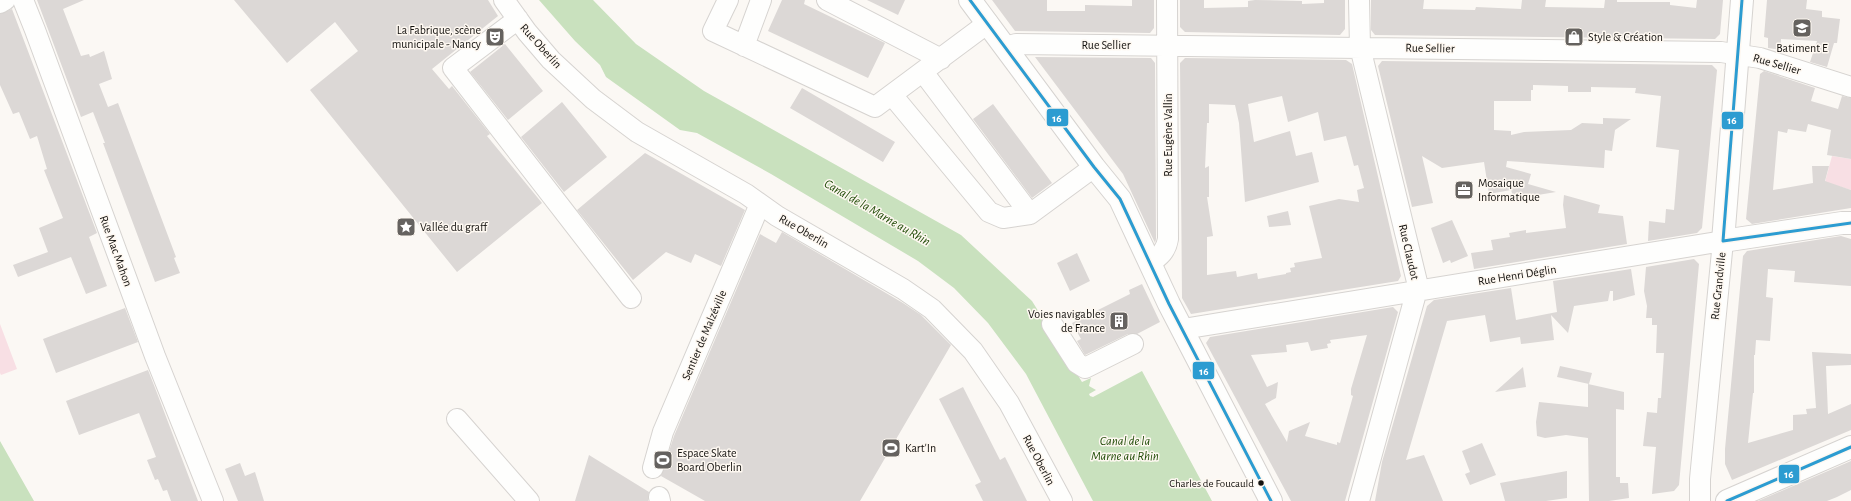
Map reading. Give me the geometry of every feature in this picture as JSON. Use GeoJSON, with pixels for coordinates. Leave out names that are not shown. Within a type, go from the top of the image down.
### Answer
{"type":"FeatureCollection","features":[{"type":"Feature","properties":{"kind":"main road"},"geometry":{"type":"LineString","coordinates":[[970,0],[1094,167],[1120,199],[1183,329],[1271,501]]}},
{"type":"Feature","properties":{"kind":"main road","name":"Rue Grandville"},"geometry":{"type":"LineString","coordinates":[[1723,241],[1742,0]]}},
{"type":"Feature","properties":{"kind":"main road","name":"Rue Henri Déglin"},"geometry":{"type":"LineString","coordinates":[[1723,241],[1851,223]]}},
{"type":"Feature","properties":{"kind":"main road"},"geometry":{"type":"LineString","coordinates":[[1727,501],[1851,447]]}},
{"type":"Feature","properties":{"kind":"street"},"geometry":{"type":"LineString","coordinates":[[0,4],[5,0]]}},
{"type":"Feature","properties":{"kind":"street","name":"Rue Mac Mahon"},"geometry":{"type":"LineString","coordinates":[[22,0],[35,30],[155,356],[213,501]]}},
{"type":"Feature","properties":{"kind":"street","name":"Rue Oberlin"},"geometry":{"type":"LineString","coordinates":[[504,0],[551,60],[593,98],[631,128],[746,194],[760,204],[903,289],[932,309],[972,351],[1009,403],[1062,501]]}},
{"type":"Feature","properties":{"kind":"street"},"geometry":{"type":"LineString","coordinates":[[728,0],[713,31],[875,107],[988,24]]}},
{"type":"Feature","properties":{"kind":"street"},"geometry":{"type":"LineString","coordinates":[[744,46],[761,0]]}},
{"type":"Feature","properties":{"kind":"street"},"geometry":{"type":"LineString","coordinates":[[827,0],[941,59]]}},
{"type":"Feature","properties":{"kind":"street","name":"Rue Eugène Vallin"},"geometry":{"type":"LineString","coordinates":[[1150,262],[1161,255],[1167,247],[1168,239],[1167,0]]}},
{"type":"Feature","properties":{"kind":"street","name":"Rue Claudot"},"geometry":{"type":"LineString","coordinates":[[1359,0],[1360,47],[1418,286],[1359,501]]}},
{"type":"Feature","properties":{"kind":"street"},"geometry":{"type":"LineString","coordinates":[[518,19],[453,68],[631,298]]}},
{"type":"Feature","properties":{"kind":"street","name":"Rue Sellier"},"geometry":{"type":"LineString","coordinates":[[1005,47],[1016,44],[1709,52],[1760,58],[1851,87]]}},
{"type":"Feature","properties":{"kind":"street"},"geometry":{"type":"LineString","coordinates":[[923,72],[1030,214]]}},
{"type":"Feature","properties":{"kind":"street"},"geometry":{"type":"LineString","coordinates":[[892,95],[989,212],[1003,218],[1030,214],[1094,167]]}},
{"type":"Feature","properties":{"kind":"street","name":"Sentier de Malzéville"},"geometry":{"type":"LineString","coordinates":[[653,468],[663,432],[760,204]]}},
{"type":"Feature","properties":{"kind":"street","name":"Rue Henri Déglin"},"geometry":{"type":"LineString","coordinates":[[1183,329],[1723,241]]}},
{"type":"Feature","properties":{"kind":"street","name":"Rue Grandville"},"geometry":{"type":"LineString","coordinates":[[1700,501],[1700,479],[1723,241]]}},
{"type":"Feature","properties":{"kind":"street"},"geometry":{"type":"LineString","coordinates":[[1052,324],[1077,363],[1085,368],[1133,344]]}},
{"type":"Feature","properties":{"kind":"street"},"geometry":{"type":"LineString","coordinates":[[457,419],[529,501]]}},
{"type":"Feature","properties":{"kind":"shaded area"},"geometry":{"type":"Polygon","coordinates":[[[1832,156],[1851,159],[1851,190],[1825,182],[1832,156]]]}},
{"type":"Feature","properties":{"kind":"shaded area"},"geometry":{"type":"Polygon","coordinates":[[[0,324],[17,369],[1,375],[0,373],[0,324]]]}},
{"type":"Feature","properties":{"kind":"water","name":"Canal de la Marne au Rhin"},"geometry":{"type":"Polygon","coordinates":[[[539,0],[593,0],[636,44],[704,91],[961,235],[1032,301],[1082,382],[1091,378],[1089,386],[1096,390],[1089,394],[1090,396],[1093,397],[1142,371],[1212,501],[1093,501],[1026,374],[988,323],[954,288],[918,261],[771,174],[697,133],[680,130],[606,77],[600,65],[575,41],[539,0]]]}},
{"type":"Feature","properties":{"kind":"water"},"geometry":{"type":"Polygon","coordinates":[[[0,441],[34,501],[0,501],[0,441]]]}},
{"type":"Feature","properties":{"kind":"building"},"geometry":{"type":"Polygon","coordinates":[[[37,0],[84,0],[63,9],[81,56],[89,54],[90,57],[104,51],[112,79],[99,84],[108,107],[118,103],[176,257],[174,258],[180,273],[155,282],[103,143],[105,143],[93,112],[81,117],[37,0]]]}},
{"type":"Feature","properties":{"kind":"building"},"geometry":{"type":"Polygon","coordinates":[[[234,0],[488,0],[498,16],[432,69],[449,89],[452,86],[490,134],[487,136],[542,203],[457,272],[310,90],[358,51],[335,22],[287,63],[234,0]]]}},
{"type":"Feature","properties":{"kind":"building"},"geometry":{"type":"Polygon","coordinates":[[[782,0],[805,0],[804,4],[885,43],[868,78],[768,31],[782,0]]]}},
{"type":"Feature","properties":{"kind":"building"},"geometry":{"type":"Polygon","coordinates":[[[867,0],[905,0],[898,15],[867,0]]]}},
{"type":"Feature","properties":{"kind":"building"},"geometry":{"type":"Polygon","coordinates":[[[992,0],[1047,0],[1047,11],[1085,11],[1085,5],[1132,6],[1132,0],[1154,0],[1154,28],[1150,33],[1015,31],[992,0]]]}},
{"type":"Feature","properties":{"kind":"building"},"geometry":{"type":"Polygon","coordinates":[[[1180,0],[1204,0],[1204,8],[1248,7],[1248,1],[1255,0],[1302,1],[1302,4],[1324,3],[1324,0],[1345,0],[1345,29],[1340,35],[1185,32],[1180,27],[1180,0]]]}},
{"type":"Feature","properties":{"kind":"building"},"geometry":{"type":"Polygon","coordinates":[[[1371,0],[1424,0],[1423,9],[1475,10],[1476,7],[1521,9],[1522,0],[1546,0],[1545,7],[1604,8],[1605,0],[1617,0],[1617,2],[1670,2],[1670,5],[1696,8],[1697,0],[1723,0],[1720,34],[1715,39],[1375,35],[1371,30],[1371,0]]]}},
{"type":"Feature","properties":{"kind":"building","name":"Batiment E"},"geometry":{"type":"Polygon","coordinates":[[[1767,0],[1807,0],[1806,9],[1822,11],[1822,17],[1840,19],[1837,43],[1834,43],[1827,67],[1810,62],[1817,41],[1781,39],[1781,50],[1768,48],[1768,38],[1764,37],[1767,0]]]}},
{"type":"Feature","properties":{"kind":"building"},"geometry":{"type":"Polygon","coordinates":[[[12,9],[97,233],[89,237],[107,286],[86,294],[71,257],[18,277],[13,265],[48,252],[39,228],[63,218],[44,170],[47,169],[37,136],[30,139],[19,112],[13,114],[0,85],[0,14],[12,9]]]}},
{"type":"Feature","properties":{"kind":"building"},"geometry":{"type":"Polygon","coordinates":[[[505,44],[543,91],[508,120],[470,72],[505,44]]]}},
{"type":"Feature","properties":{"kind":"building"},"geometry":{"type":"Polygon","coordinates":[[[1035,57],[1151,58],[1155,63],[1155,243],[1123,174],[1035,57]]]}},
{"type":"Feature","properties":{"kind":"building"},"geometry":{"type":"Polygon","coordinates":[[[1185,58],[1346,60],[1352,64],[1401,276],[1398,281],[1191,314],[1182,298],[1180,63],[1185,58]],[[1282,96],[1248,104],[1254,142],[1290,131],[1296,156],[1312,152],[1319,182],[1245,202],[1239,123],[1235,105],[1209,104],[1205,168],[1209,166],[1209,197],[1207,197],[1213,236],[1207,237],[1207,275],[1236,271],[1237,277],[1257,273],[1258,279],[1291,272],[1290,268],[1295,267],[1294,263],[1322,258],[1309,206],[1339,199],[1359,202],[1357,190],[1364,188],[1358,165],[1354,166],[1346,136],[1324,141],[1318,112],[1288,122],[1282,96]]]}},
{"type":"Feature","properties":{"kind":"building"},"geometry":{"type":"Polygon","coordinates":[[[1382,61],[1712,65],[1717,70],[1702,228],[1697,233],[1648,241],[1649,221],[1665,223],[1666,209],[1674,210],[1679,150],[1656,147],[1661,96],[1635,93],[1636,88],[1591,87],[1591,92],[1568,92],[1568,86],[1533,85],[1533,90],[1531,90],[1531,101],[1494,101],[1494,130],[1511,131],[1511,135],[1524,132],[1571,130],[1582,123],[1603,124],[1603,118],[1631,119],[1615,130],[1612,151],[1605,150],[1604,168],[1507,161],[1506,167],[1531,174],[1528,184],[1556,192],[1514,199],[1511,190],[1489,194],[1484,162],[1442,168],[1422,156],[1433,203],[1412,207],[1378,66],[1382,61]]]}},
{"type":"Feature","properties":{"kind":"building"},"geometry":{"type":"Polygon","coordinates":[[[1764,71],[1815,88],[1811,101],[1838,109],[1842,96],[1851,98],[1851,159],[1827,155],[1831,130],[1808,124],[1806,132],[1788,129],[1787,133],[1778,131],[1773,190],[1813,183],[1812,166],[1829,166],[1825,181],[1851,190],[1851,208],[1752,224],[1746,219],[1760,74],[1764,71]]]}},
{"type":"Feature","properties":{"kind":"building"},"geometry":{"type":"Polygon","coordinates":[[[802,88],[895,142],[883,162],[790,108],[802,88]]]}},
{"type":"Feature","properties":{"kind":"building"},"geometry":{"type":"Polygon","coordinates":[[[562,102],[607,157],[564,192],[521,137],[562,102]]]}},
{"type":"Feature","properties":{"kind":"building"},"geometry":{"type":"Polygon","coordinates":[[[993,104],[1052,183],[1032,198],[973,119],[993,104]]]}},
{"type":"Feature","properties":{"kind":"building"},"geometry":{"type":"Polygon","coordinates":[[[645,153],[745,210],[721,266],[695,254],[691,263],[666,252],[633,280],[577,210],[645,153]]]}},
{"type":"Feature","properties":{"kind":"building"},"geometry":{"type":"Polygon","coordinates":[[[1564,195],[1600,205],[1598,213],[1623,216],[1627,244],[1474,269],[1471,253],[1493,250],[1491,240],[1510,237],[1509,233],[1526,230],[1526,233],[1566,228],[1563,205],[1564,195]]]}},
{"type":"Feature","properties":{"kind":"building"},"geometry":{"type":"Polygon","coordinates":[[[1288,211],[1291,225],[1269,227],[1267,216],[1288,211]]]}},
{"type":"Feature","properties":{"kind":"building"},"geometry":{"type":"Polygon","coordinates":[[[1452,220],[1468,256],[1451,263],[1450,260],[1443,263],[1431,228],[1452,220]]]}},
{"type":"Feature","properties":{"kind":"building"},"geometry":{"type":"Polygon","coordinates":[[[782,232],[921,315],[951,345],[860,501],[705,501],[661,476],[674,436],[760,234],[776,243],[782,232]]]}},
{"type":"Feature","properties":{"kind":"building"},"geometry":{"type":"Polygon","coordinates":[[[1841,236],[1851,239],[1851,286],[1794,282],[1795,271],[1768,269],[1766,297],[1773,298],[1770,341],[1756,340],[1754,355],[1754,393],[1748,443],[1793,430],[1793,415],[1807,414],[1806,409],[1816,408],[1812,352],[1851,354],[1851,365],[1826,366],[1828,414],[1851,404],[1851,430],[1732,480],[1725,464],[1725,449],[1743,256],[1747,251],[1841,236]]]}},
{"type":"Feature","properties":{"kind":"building"},"geometry":{"type":"Polygon","coordinates":[[[1077,253],[1090,281],[1070,291],[1057,263],[1077,253]]]}},
{"type":"Feature","properties":{"kind":"building"},"geometry":{"type":"Polygon","coordinates":[[[1694,259],[1699,264],[1679,485],[1674,491],[1652,494],[1656,447],[1643,446],[1647,412],[1657,413],[1658,398],[1661,398],[1664,353],[1656,353],[1657,325],[1652,325],[1652,318],[1646,318],[1647,306],[1644,291],[1646,267],[1694,259]]]}},
{"type":"Feature","properties":{"kind":"building"},"geometry":{"type":"Polygon","coordinates":[[[1631,269],[1635,295],[1613,301],[1613,291],[1610,291],[1608,301],[1574,306],[1568,333],[1551,315],[1554,340],[1521,344],[1520,337],[1490,342],[1485,315],[1447,321],[1406,460],[1424,455],[1443,501],[1375,501],[1382,462],[1427,306],[1434,300],[1511,288],[1516,320],[1557,312],[1553,281],[1631,269]]]}},
{"type":"Feature","properties":{"kind":"building","name":"Voies navigables de France"},"geometry":{"type":"Polygon","coordinates":[[[1142,284],[1160,322],[1137,334],[1128,334],[1085,355],[1077,341],[1081,339],[1072,323],[1130,294],[1129,290],[1142,284]]]}},
{"type":"Feature","properties":{"kind":"building"},"geometry":{"type":"Polygon","coordinates":[[[1393,307],[1398,312],[1345,501],[1291,501],[1206,343],[1210,337],[1393,307]],[[1367,335],[1330,340],[1331,343],[1327,344],[1328,348],[1311,351],[1308,342],[1286,345],[1287,352],[1251,355],[1267,387],[1278,382],[1276,398],[1265,404],[1287,442],[1289,431],[1310,422],[1305,436],[1337,445],[1337,442],[1340,443],[1353,396],[1351,395],[1351,389],[1367,335]]]}},
{"type":"Feature","properties":{"kind":"building"},"geometry":{"type":"Polygon","coordinates":[[[125,308],[138,342],[56,373],[43,339],[125,308]]]}},
{"type":"Feature","properties":{"kind":"building"},"geometry":{"type":"Polygon","coordinates":[[[1560,366],[1592,373],[1589,384],[1557,377],[1560,366]]]}},
{"type":"Feature","properties":{"kind":"building"},"geometry":{"type":"Polygon","coordinates":[[[1523,367],[1526,387],[1495,392],[1523,367]]]}},
{"type":"Feature","properties":{"kind":"building"},"geometry":{"type":"Polygon","coordinates":[[[148,370],[198,501],[171,501],[167,490],[163,491],[158,479],[155,480],[147,460],[156,457],[139,413],[79,435],[66,401],[148,370]]]}},
{"type":"Feature","properties":{"kind":"building"},"geometry":{"type":"Polygon","coordinates":[[[1588,384],[1624,392],[1624,410],[1616,409],[1616,477],[1620,477],[1620,483],[1628,483],[1629,498],[1609,501],[1589,501],[1588,438],[1566,435],[1545,438],[1537,436],[1536,422],[1539,402],[1588,407],[1588,384]]]}},
{"type":"Feature","properties":{"kind":"building"},"geometry":{"type":"Polygon","coordinates":[[[963,387],[1000,460],[1005,457],[1027,501],[983,501],[975,485],[981,482],[939,399],[963,387]]]}},
{"type":"Feature","properties":{"kind":"building"},"geometry":{"type":"Polygon","coordinates":[[[1482,443],[1496,475],[1470,485],[1465,474],[1470,472],[1462,451],[1482,443]]]}},
{"type":"Feature","properties":{"kind":"building"},"geometry":{"type":"Polygon","coordinates":[[[589,455],[649,492],[648,501],[575,501],[589,455]]]}},
{"type":"Feature","properties":{"kind":"building"},"geometry":{"type":"Polygon","coordinates":[[[1851,461],[1851,490],[1837,497],[1827,501],[1758,501],[1851,461]]]}},
{"type":"Feature","properties":{"kind":"building"},"geometry":{"type":"Polygon","coordinates":[[[240,463],[245,476],[255,472],[264,501],[238,501],[225,469],[240,463]]]}},
{"type":"Feature","properties":{"kind":"building"},"geometry":{"type":"Polygon","coordinates":[[[1567,471],[1567,498],[1546,501],[1505,501],[1500,483],[1567,471]]]}},
{"type":"Feature","properties":{"kind":"transit line","name":"16"},"geometry":{"type":"LineString","coordinates":[[970,0],[1094,167],[1120,199],[1169,304],[1271,501]]}},
{"type":"Feature","properties":{"kind":"transit line","name":"16"},"geometry":{"type":"LineString","coordinates":[[1723,241],[1742,0]]}},
{"type":"Feature","properties":{"kind":"transit line","name":"16"},"geometry":{"type":"LineString","coordinates":[[1723,241],[1851,223]]}},
{"type":"Feature","properties":{"kind":"transit line","name":"16"},"geometry":{"type":"LineString","coordinates":[[1727,501],[1851,447]]}},
{"type":"Feature","properties":{"kind":"place","name":"Batiment E"},"geometry":{"type":"Point","coordinates":[1802,28]}},
{"type":"Feature","properties":{"kind":"place","name":"La Fabrique, scène municipale - Nancy"},"geometry":{"type":"Point","coordinates":[495,37]}},
{"type":"Feature","properties":{"kind":"place","name":"Style & Création"},"geometry":{"type":"Point","coordinates":[1574,37]}},
{"type":"Feature","properties":{"kind":"place","name":"Mosaique Informatique"},"geometry":{"type":"Point","coordinates":[1464,190]}},
{"type":"Feature","properties":{"kind":"place","name":"Vallée du graff"},"geometry":{"type":"Point","coordinates":[406,227]}},
{"type":"Feature","properties":{"kind":"place","name":"Voies navigables de France"},"geometry":{"type":"Point","coordinates":[1119,321]}},
{"type":"Feature","properties":{"kind":"place","name":"Kart'In"},"geometry":{"type":"Point","coordinates":[891,448]}},
{"type":"Feature","properties":{"kind":"place","name":"Espace Skate Board Oberlin"},"geometry":{"type":"Point","coordinates":[663,460]}},
{"type":"Feature","properties":{"kind":"place","name":"Charles de Foucauld"},"geometry":{"type":"Point","coordinates":[1261,483]}}]}
